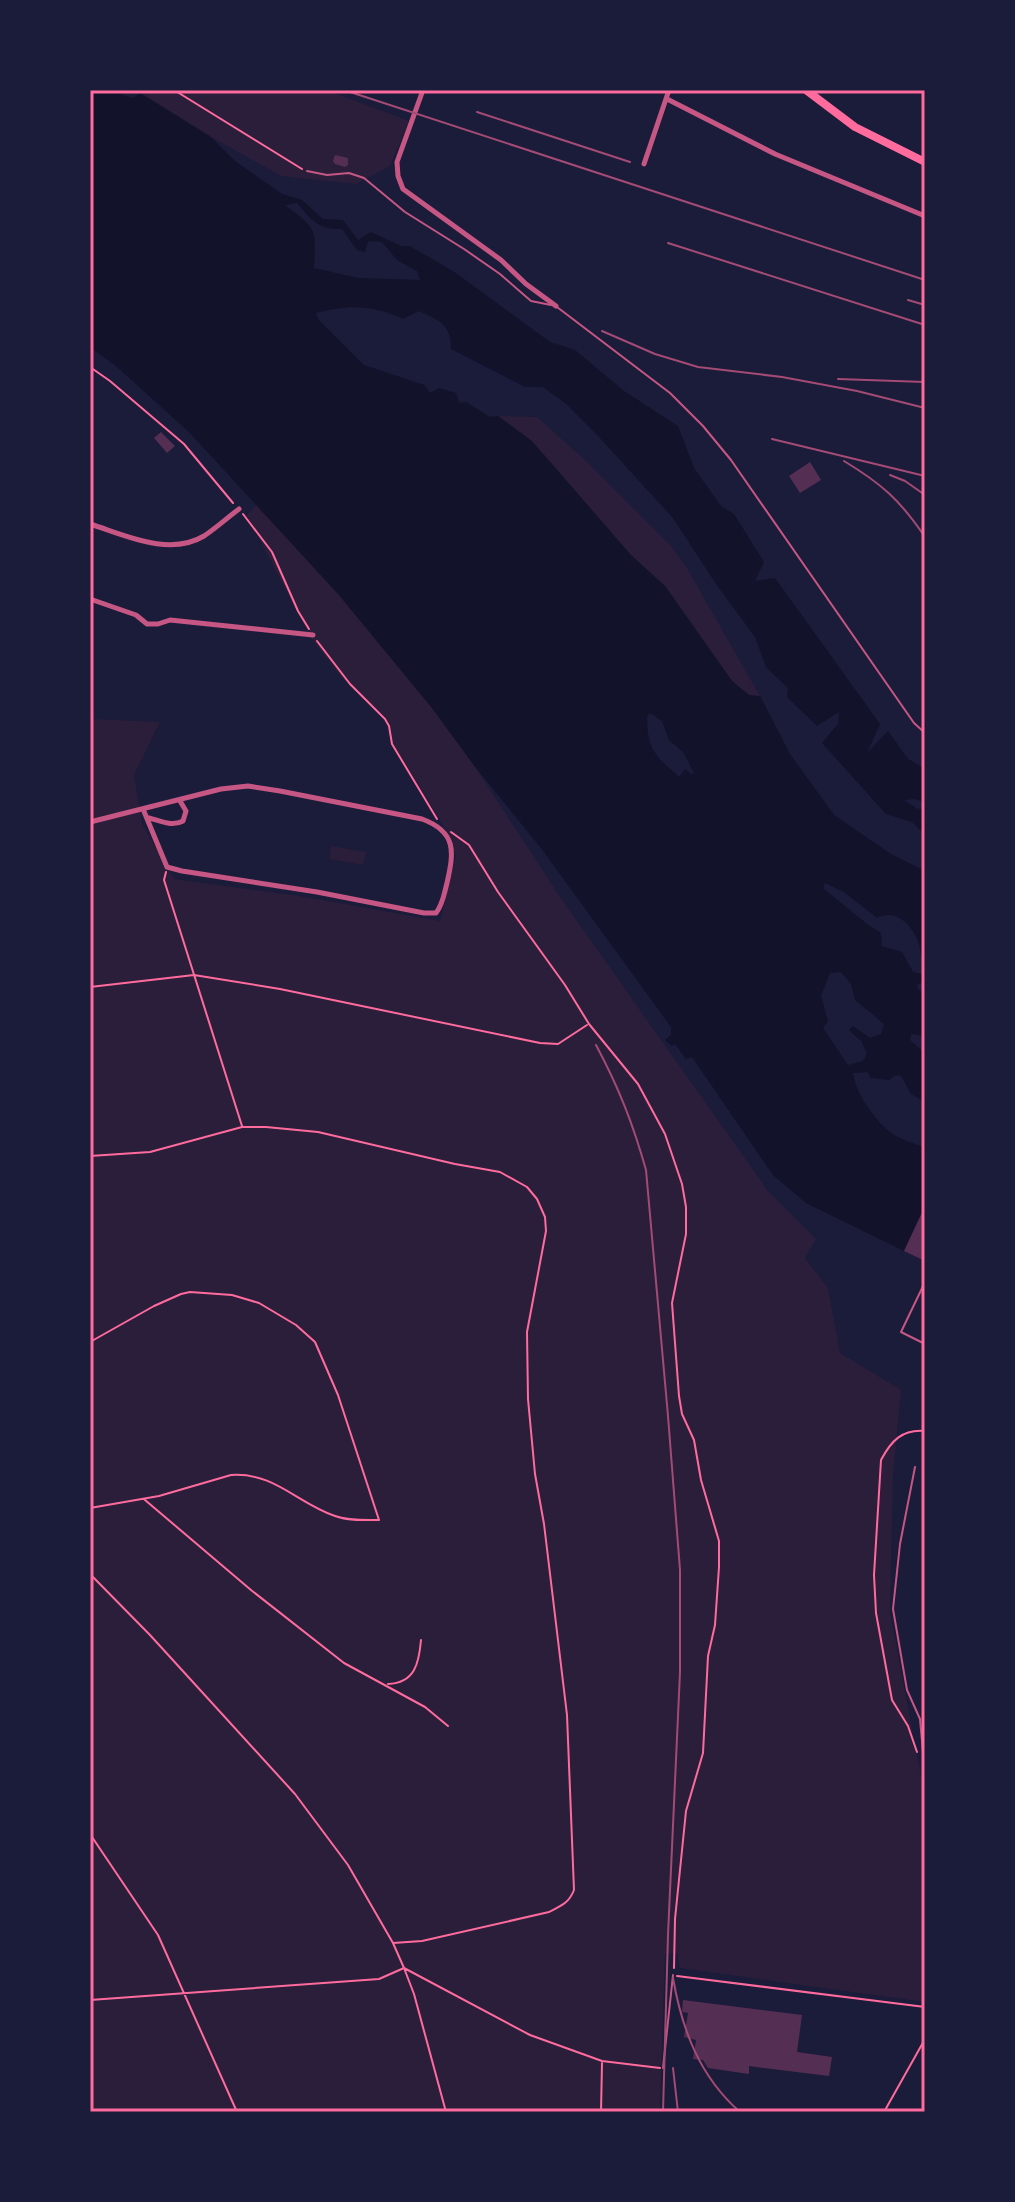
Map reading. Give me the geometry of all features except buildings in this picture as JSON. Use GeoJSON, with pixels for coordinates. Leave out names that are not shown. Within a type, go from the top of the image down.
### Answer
{"type":"FeatureCollection","features":[{"type":"Feature","properties":{"kind":"main road"},"geometry":{"type":"LineString","coordinates":[[806,90],[855,127],[925,162]]}},
{"type":"Feature","properties":{"kind":"street"},"geometry":{"type":"LineString","coordinates":[[423,90],[397,162],[403,189],[501,260],[556,306]]}},
{"type":"Feature","properties":{"kind":"street"},"geometry":{"type":"LineString","coordinates":[[644,164],[669,90]]}},
{"type":"Feature","properties":{"kind":"street"},"geometry":{"type":"LineString","coordinates":[[667,99],[775,154],[925,216]]}},
{"type":"Feature","properties":{"kind":"street"},"geometry":{"type":"LineString","coordinates":[[90,524],[153,544],[175,545],[202,538],[239,509]]}},
{"type":"Feature","properties":{"kind":"street"},"geometry":{"type":"LineString","coordinates":[[90,599],[136,615],[153,625],[170,620],[313,635]]}},
{"type":"Feature","properties":{"kind":"street"},"geometry":{"type":"LineString","coordinates":[[90,822],[221,789],[248,786],[422,819],[439,828],[448,838],[453,856],[443,902],[436,913],[167,867],[143,809]]}},
{"type":"Feature","properties":{"kind":"street"},"geometry":{"type":"LineString","coordinates":[[148,817],[166,823],[180,823],[186,811],[179,801]]}},
{"type":"Feature","properties":{"kind":"lane"},"geometry":{"type":"LineString","coordinates":[[307,171],[327,175],[349,173],[364,178],[405,212],[500,274],[531,301],[556,306],[670,393],[731,460],[914,723],[925,733]]}},
{"type":"Feature","properties":{"kind":"lane"},"geometry":{"type":"LineString","coordinates":[[925,1282],[901,1332],[925,1344]]}},
{"type":"Feature","properties":{"kind":"lane"},"geometry":{"type":"LineString","coordinates":[[915,1467],[900,1544],[893,1609],[907,1690],[920,1719],[925,1775]]}},
{"type":"Feature","properties":{"kind":"lane"},"geometry":{"type":"LineString","coordinates":[[663,2068],[673,1975]]}},
{"type":"Feature","properties":{"kind":"path"},"geometry":{"type":"LineString","coordinates":[[174,90],[307,171]]}},
{"type":"Feature","properties":{"kind":"path"},"geometry":{"type":"LineString","coordinates":[[90,367],[184,444],[231,500]]}},
{"type":"Feature","properties":{"kind":"path"},"geometry":{"type":"LineString","coordinates":[[247,519],[272,552],[298,611],[313,635],[350,684],[385,719],[392,744],[432,809],[439,828],[447,829],[469,845],[589,1024],[638,1084],[665,1134],[682,1184],[686,1234],[672,1303],[679,1396],[682,1414],[694,1440],[701,1480],[719,1541],[718,1588],[715,1625],[708,1656],[703,1753],[686,1811],[676,1905],[673,1975],[925,2007]]}},
{"type":"Feature","properties":{"kind":"path"},"geometry":{"type":"LineString","coordinates":[[167,867],[164,880],[242,1127]]}},
{"type":"Feature","properties":{"kind":"path"},"geometry":{"type":"LineString","coordinates":[[90,987],[194,975],[284,990],[540,1043],[558,1044],[589,1024]]}},
{"type":"Feature","properties":{"kind":"path"},"geometry":{"type":"LineString","coordinates":[[90,1156],[134,1154],[167,1148],[242,1127],[318,1132],[500,1172],[527,1187],[537,1199],[545,1217],[546,1231],[527,1332],[528,1399],[567,1715],[574,1890],[571,1899],[549,1912],[422,1941],[393,1943]]}},
{"type":"Feature","properties":{"kind":"path"},"geometry":{"type":"LineString","coordinates":[[90,1342],[154,1306],[190,1292],[232,1295],[259,1303],[296,1325],[315,1342],[327,1368],[379,1520],[335,1516],[259,1477],[245,1474],[231,1475],[144,1500],[90,1508]]}},
{"type":"Feature","properties":{"kind":"path"},"geometry":{"type":"LineString","coordinates":[[922,1755],[916,1751],[908,1726],[892,1700],[876,1613],[874,1575],[881,1460],[897,1437],[910,1431],[925,1431]]}},
{"type":"Feature","properties":{"kind":"path"},"geometry":{"type":"LineString","coordinates":[[144,1500],[344,1663],[425,1707],[448,1726]]}},
{"type":"Feature","properties":{"kind":"path"},"geometry":{"type":"LineString","coordinates":[[90,1574],[295,1794],[348,1865],[404,1968],[446,2112]]}},
{"type":"Feature","properties":{"kind":"path"},"geometry":{"type":"LineString","coordinates":[[384,1684],[402,1682],[417,1667],[421,1640]]}},
{"type":"Feature","properties":{"kind":"path"},"geometry":{"type":"LineString","coordinates":[[90,1834],[158,1935],[237,2112]]}},
{"type":"Feature","properties":{"kind":"path"},"geometry":{"type":"LineString","coordinates":[[90,2000],[379,1979],[404,1968]]}},
{"type":"Feature","properties":{"kind":"path"},"geometry":{"type":"LineString","coordinates":[[404,1968],[530,2035],[602,2061],[663,2068]]}},
{"type":"Feature","properties":{"kind":"path"},"geometry":{"type":"LineString","coordinates":[[884,2112],[925,2039]]}},
{"type":"Feature","properties":{"kind":"path"},"geometry":{"type":"LineString","coordinates":[[601,2112],[602,2061]]}},
{"type":"Feature","properties":{"kind":"shaded area"},"geometry":{"type":"Polygon","coordinates":[[[90,90],[117,90],[133,98],[140,93],[211,137],[235,161],[282,194],[302,200],[323,219],[343,220],[358,240],[371,232],[401,246],[410,246],[456,273],[550,342],[575,350],[624,391],[678,426],[694,468],[721,506],[734,514],[764,562],[755,581],[775,578],[880,724],[867,753],[888,731],[908,759],[925,769],[925,802],[904,800],[925,810],[925,835],[912,822],[886,814],[822,743],[838,724],[839,712],[817,726],[787,697],[788,688],[766,667],[755,637],[673,518],[565,403],[543,387],[525,387],[451,349],[449,334],[443,324],[419,311],[403,319],[360,307],[316,313],[319,320],[364,365],[424,385],[430,393],[439,388],[456,393],[459,403],[466,402],[490,417],[498,416],[532,441],[631,555],[665,586],[732,681],[749,695],[760,696],[790,754],[834,815],[891,854],[925,871],[925,956],[921,955],[913,931],[901,919],[885,915],[877,918],[844,892],[825,883],[823,888],[881,933],[882,946],[902,952],[913,972],[925,975],[925,982],[917,984],[925,994],[925,1036],[911,1034],[910,1040],[925,1053],[925,1104],[911,1094],[901,1076],[896,1075],[889,1080],[871,1078],[867,1072],[853,1073],[862,1097],[884,1127],[898,1137],[925,1148],[925,1206],[904,1251],[806,1203],[773,1175],[692,1057],[686,1059],[675,1044],[672,1046],[665,1040],[671,1035],[671,1027],[541,848],[339,595],[189,432],[117,367],[90,347],[90,90]],[[297,203],[285,205],[312,230],[314,268],[358,278],[420,280],[417,271],[397,260],[382,242],[368,241],[365,252],[357,250],[342,229],[321,226],[297,203]],[[650,713],[647,717],[654,752],[679,777],[685,769],[694,773],[683,752],[669,740],[662,721],[650,713]],[[841,972],[830,973],[821,996],[828,1021],[823,1028],[848,1065],[863,1061],[867,1054],[862,1042],[849,1030],[853,1026],[870,1038],[881,1034],[884,1024],[855,1000],[851,984],[841,972]]]}},
{"type":"Feature","properties":{"kind":"shaded area"},"geometry":{"type":"Polygon","coordinates":[[[136,90],[326,90],[409,121],[390,166],[356,184],[281,176],[136,90]]]}},
{"type":"Feature","properties":{"kind":"shaded area"},"geometry":{"type":"Polygon","coordinates":[[[498,416],[537,417],[670,545],[687,568],[760,696],[749,696],[732,681],[665,586],[631,556],[498,416]]]}},
{"type":"Feature","properties":{"kind":"shaded area"},"geometry":{"type":"Polygon","coordinates":[[[257,504],[339,595],[432,708],[476,768],[560,897],[768,1191],[816,1239],[805,1258],[828,1288],[840,1353],[901,1390],[893,1475],[890,1612],[925,1798],[925,2002],[680,1968],[677,1953],[665,1954],[660,2112],[90,2112],[90,719],[160,722],[134,775],[142,824],[174,879],[299,896],[440,921],[456,856],[448,833],[393,743],[385,716],[341,677],[311,638],[247,515],[257,504]]]}},
{"type":"Feature","properties":{"kind":"shaded area"},"geometry":{"type":"Polygon","coordinates":[[[331,846],[366,852],[363,865],[329,859],[331,846]]]}},
{"type":"Feature","properties":{"kind":"railway"},"geometry":{"type":"LineString","coordinates":[[344,90],[925,280]]}},
{"type":"Feature","properties":{"kind":"railway"},"geometry":{"type":"LineString","coordinates":[[477,112],[630,162]]}},
{"type":"Feature","properties":{"kind":"railway"},"geometry":{"type":"LineString","coordinates":[[668,243],[925,325]]}},
{"type":"Feature","properties":{"kind":"railway"},"geometry":{"type":"LineString","coordinates":[[908,300],[925,305]]}},
{"type":"Feature","properties":{"kind":"railway"},"geometry":{"type":"LineString","coordinates":[[602,331],[655,354],[698,367],[782,377],[925,408]]}},
{"type":"Feature","properties":{"kind":"railway"},"geometry":{"type":"LineString","coordinates":[[838,379],[925,382]]}},
{"type":"Feature","properties":{"kind":"railway"},"geometry":{"type":"LineString","coordinates":[[772,439],[925,476]]}},
{"type":"Feature","properties":{"kind":"railway"},"geometry":{"type":"LineString","coordinates":[[844,461],[889,494],[925,537]]}},
{"type":"Feature","properties":{"kind":"railway"},"geometry":{"type":"LineString","coordinates":[[890,475],[925,495]]}},
{"type":"Feature","properties":{"kind":"railway"},"geometry":{"type":"LineString","coordinates":[[596,1045],[625,1106],[646,1170],[680,1570],[680,1672],[663,2112]]}},
{"type":"Feature","properties":{"kind":"railway"},"geometry":{"type":"LineString","coordinates":[[673,1978],[695,2051],[714,2084],[740,2112]]}},
{"type":"Feature","properties":{"kind":"railway"},"geometry":{"type":"LineString","coordinates":[[673,2068],[678,2112]]}}]}
